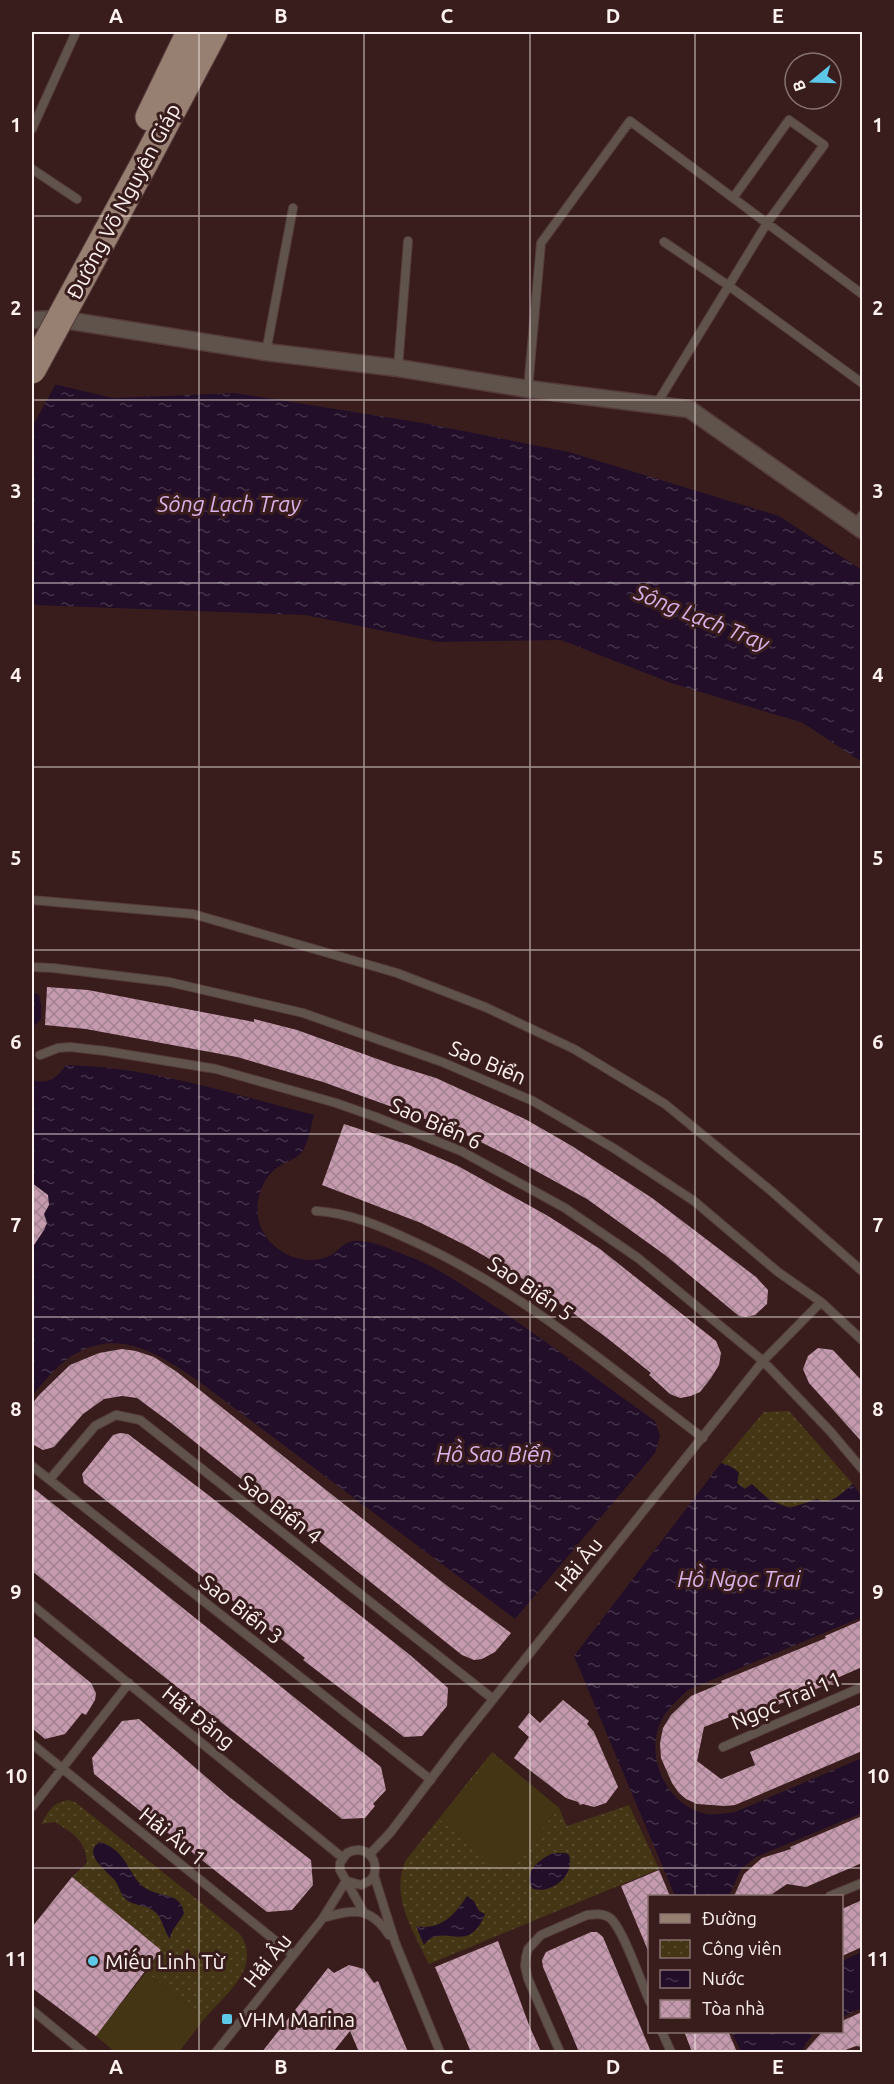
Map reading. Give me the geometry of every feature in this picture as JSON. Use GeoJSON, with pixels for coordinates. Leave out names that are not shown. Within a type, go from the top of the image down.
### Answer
{"type":"FeatureCollection","features":[{"type":"Feature","properties":{"kind":"main road","name":"Đường Võ Nguyên Giáp"},"geometry":{"type":"LineString","coordinates":[[32,370],[138,159],[190,32]]}},
{"type":"Feature","properties":{"kind":"main road","name":"Đường Võ Nguyên Giáp"},"geometry":{"type":"LineString","coordinates":[[32,334],[214,32]]}},
{"type":"Feature","properties":{"kind":"street"},"geometry":{"type":"LineString","coordinates":[[32,320],[59,319],[266,352],[690,409],[860,523]]}},
{"type":"Feature","properties":{"kind":"lane"},"geometry":{"type":"LineString","coordinates":[[32,129],[76,32]]}},
{"type":"Feature","properties":{"kind":"lane"},"geometry":{"type":"LineString","coordinates":[[656,405],[767,223],[824,145],[789,120],[733,198]]}},
{"type":"Feature","properties":{"kind":"lane"},"geometry":{"type":"LineString","coordinates":[[528,389],[541,243],[630,122],[862,294]]}},
{"type":"Feature","properties":{"kind":"lane"},"geometry":{"type":"LineString","coordinates":[[32,169],[77,199]]}},
{"type":"Feature","properties":{"kind":"lane"},"geometry":{"type":"LineString","coordinates":[[266,352],[293,208]]}},
{"type":"Feature","properties":{"kind":"lane"},"geometry":{"type":"LineString","coordinates":[[398,368],[408,241]]}},
{"type":"Feature","properties":{"kind":"lane"},"geometry":{"type":"LineString","coordinates":[[664,242],[729,286],[862,383]]}},
{"type":"Feature","properties":{"kind":"lane"},"geometry":{"type":"LineString","coordinates":[[32,900],[193,915],[397,973],[486,1007],[574,1049],[664,1104],[770,1190],[862,1271]]}},
{"type":"Feature","properties":{"kind":"lane","name":"Sao Biển"},"geometry":{"type":"LineString","coordinates":[[32,967],[170,982],[292,1011],[442,1062],[533,1101],[615,1149],[694,1201],[778,1272],[821,1302],[862,1340]]}},
{"type":"Feature","properties":{"kind":"lane","name":"Sao Biển 6"},"geometry":{"type":"LineString","coordinates":[[40,1055],[58,1047],[70,1047],[216,1069],[308,1094],[461,1151],[565,1208],[638,1258],[763,1361],[830,1431],[862,1469]]}},
{"type":"Feature","properties":{"kind":"lane","name":"Sao Biển 5"},"geometry":{"type":"LineString","coordinates":[[316,1211],[356,1218],[429,1248],[469,1269],[552,1322],[703,1438]]}},
{"type":"Feature","properties":{"kind":"lane","name":"Hải Âu"},"geometry":{"type":"LineString","coordinates":[[370,1854],[390,1833],[493,1699],[763,1361],[821,1302]]}},
{"type":"Feature","properties":{"kind":"lane","name":"Sao Biển 4"},"geometry":{"type":"LineString","coordinates":[[50,1479],[95,1426],[116,1415],[140,1420],[493,1699]]}},
{"type":"Feature","properties":{"kind":"lane","name":"Sao Biển 3"},"geometry":{"type":"LineString","coordinates":[[32,1466],[431,1779]]}},
{"type":"Feature","properties":{"kind":"lane","name":"Hải Đăng"},"geometry":{"type":"LineString","coordinates":[[32,1605],[343,1858]]}},
{"type":"Feature","properties":{"kind":"lane"},"geometry":{"type":"LineString","coordinates":[[32,1807],[129,1683]]}},
{"type":"Feature","properties":{"kind":"lane","name":"Ngọc Trai 11"},"geometry":{"type":"LineString","coordinates":[[723,1747],[862,1687]]}},
{"type":"Feature","properties":{"kind":"lane","name":"Hải Âu 1"},"geometry":{"type":"LineString","coordinates":[[32,1744],[293,1955]]}},
{"type":"Feature","properties":{"kind":"lane"},"geometry":{"type":"LineString","coordinates":[[394,1942],[380,1921],[363,1911],[340,1870],[347,1853],[359,1849],[370,1854],[375,1864],[374,1875],[394,1942],[440,2052]]}},
{"type":"Feature","properties":{"kind":"lane"},"geometry":{"type":"LineString","coordinates":[[346,1881],[362,1885],[371,1880],[374,1875]]}},
{"type":"Feature","properties":{"kind":"lane","name":"Hải Âu"},"geometry":{"type":"LineString","coordinates":[[216,2052],[323,1918],[346,1881]]}},
{"type":"Feature","properties":{"kind":"lane"},"geometry":{"type":"LineString","coordinates":[[832,1895],[862,1883]]}},
{"type":"Feature","properties":{"kind":"lane"},"geometry":{"type":"LineString","coordinates":[[323,1918],[345,1912],[363,1911]]}},
{"type":"Feature","properties":{"kind":"lane"},"geometry":{"type":"LineString","coordinates":[[560,2052],[528,1979],[525,1966],[528,1949],[541,1935],[587,1915],[608,1917],[618,1928],[648,1997]]}},
{"type":"Feature","properties":{"kind":"lane"},"geometry":{"type":"LineString","coordinates":[[32,2010],[83,2052]]}},
{"type":"Feature","properties":{"kind":"lane"},"geometry":{"type":"LineString","coordinates":[[663,2033],[671,2052]]}},
{"type":"Feature","properties":{"kind":"green space"},"geometry":{"type":"Polygon","coordinates":[[[789,1411],[853,1484],[831,1500],[817,1499],[789,1507],[782,1505],[768,1498],[752,1484],[744,1489],[737,1483],[737,1477],[721,1463],[764,1412],[789,1411]]]}},
{"type":"Feature","properties":{"kind":"green space"},"geometry":{"type":"Polygon","coordinates":[[[492,1752],[559,1808],[567,1826],[629,1805],[659,1869],[429,1964],[411,1926],[402,1900],[401,1873],[406,1860],[492,1752]]]}},
{"type":"Feature","properties":{"kind":"green space"},"geometry":{"type":"Polygon","coordinates":[[[493,1754],[559,1808],[506,1873],[440,1820],[493,1754]]]}},
{"type":"Feature","properties":{"kind":"green space"},"geometry":{"type":"Polygon","coordinates":[[[69,1800],[75,1802],[239,1933],[246,1945],[247,1957],[244,1968],[231,1990],[204,2019],[146,1972],[161,1950],[72,1877],[87,1863],[84,1848],[77,1838],[55,1822],[41,1824],[55,1805],[69,1800]]]}},
{"type":"Feature","properties":{"kind":"green space"},"geometry":{"type":"Polygon","coordinates":[[[146,1972],[204,2019],[179,2052],[115,2052],[96,2036],[146,1972]]]}},
{"type":"Feature","properties":{"kind":"water","name":"Sông Lạch Tray"},"geometry":{"type":"Polygon","coordinates":[[[32,379],[113,398],[235,393],[423,423],[569,452],[779,516],[862,570],[862,762],[803,723],[671,683],[561,640],[438,642],[305,615],[32,605],[32,379]]]}},
{"type":"Feature","properties":{"kind":"water"},"geometry":{"type":"Polygon","coordinates":[[[32,992],[39,995],[41,1019],[32,1029],[32,992]]]}},
{"type":"Feature","properties":{"kind":"water","name":"Hồ Sao Biển"},"geometry":{"type":"Polygon","coordinates":[[[66,1065],[160,1076],[314,1115],[301,1153],[274,1170],[260,1191],[258,1217],[265,1235],[272,1243],[280,1250],[299,1259],[321,1259],[331,1255],[347,1243],[359,1241],[379,1245],[416,1259],[452,1278],[496,1307],[655,1421],[660,1436],[655,1453],[515,1619],[197,1380],[170,1362],[141,1348],[111,1343],[79,1352],[66,1360],[32,1395],[32,1080],[43,1082],[52,1079],[66,1065]]]}},
{"type":"Feature","properties":{"kind":"water","name":"Hồ Ngọc Trai"},"geometry":{"type":"Polygon","coordinates":[[[721,1463],[731,1466],[739,1473],[737,1483],[745,1489],[752,1484],[769,1500],[790,1508],[817,1499],[831,1500],[853,1484],[862,1497],[862,1617],[688,1690],[667,1711],[659,1726],[656,1754],[664,1781],[682,1802],[693,1810],[707,1814],[735,1812],[862,1758],[862,1813],[756,1857],[741,1869],[729,1895],[675,1895],[574,1656],[721,1463]]]}},
{"type":"Feature","properties":{"kind":"water"},"geometry":{"type":"Polygon","coordinates":[[[100,1842],[118,1853],[143,1887],[180,1902],[184,1913],[170,1939],[157,1914],[151,1909],[131,1903],[126,1899],[116,1882],[98,1863],[93,1852],[100,1842]]]}},
{"type":"Feature","properties":{"kind":"water"},"geometry":{"type":"Polygon","coordinates":[[[554,1853],[569,1855],[569,1869],[566,1876],[548,1889],[533,1889],[529,1878],[531,1872],[538,1863],[554,1853]]]}},
{"type":"Feature","properties":{"kind":"water"},"geometry":{"type":"Polygon","coordinates":[[[467,1896],[474,1901],[479,1911],[485,1914],[478,1927],[471,1934],[463,1937],[439,1936],[431,1938],[424,1945],[416,1926],[440,1924],[452,1915],[467,1896]]]}},
{"type":"Feature","properties":{"kind":"water"},"geometry":{"type":"Polygon","coordinates":[[[862,1952],[862,2008],[843,2017],[843,1961],[862,1952]]]}},
{"type":"Feature","properties":{"kind":"water"},"geometry":{"type":"Polygon","coordinates":[[[732,2033],[814,2033],[802,2052],[741,2052],[732,2033]]]}},
{"type":"Feature","properties":{"kind":"pier"},"geometry":{"type":"Polygon","coordinates":[[[32,376],[57,382],[32,427],[32,376]]]}},
{"type":"Feature","properties":{"kind":"building"},"geometry":{"type":"Polygon","coordinates":[[[47,987],[88,990],[254,1022],[254,1019],[297,1030],[436,1078],[525,1119],[572,1146],[652,1198],[756,1277],[768,1290],[767,1304],[755,1315],[739,1316],[665,1255],[587,1199],[462,1133],[323,1082],[237,1057],[86,1029],[45,1025],[47,987]]]}},
{"type":"Feature","properties":{"kind":"building"},"geometry":{"type":"Polygon","coordinates":[[[344,1124],[409,1145],[458,1166],[548,1216],[600,1249],[716,1341],[721,1353],[719,1365],[711,1378],[700,1392],[691,1396],[680,1398],[670,1394],[649,1375],[651,1373],[607,1338],[509,1270],[421,1223],[322,1185],[344,1124]]]}},
{"type":"Feature","properties":{"kind":"building"},"geometry":{"type":"Polygon","coordinates":[[[32,1183],[48,1195],[49,1205],[44,1214],[47,1223],[32,1248],[32,1183]]]}},
{"type":"Feature","properties":{"kind":"building"},"geometry":{"type":"Polygon","coordinates":[[[818,1348],[833,1350],[862,1381],[862,1442],[809,1383],[803,1369],[808,1356],[818,1348]]]}},
{"type":"Feature","properties":{"kind":"building"},"geometry":{"type":"Polygon","coordinates":[[[122,1349],[154,1357],[177,1372],[450,1588],[511,1633],[495,1652],[482,1659],[474,1660],[462,1655],[137,1398],[122,1396],[104,1399],[83,1414],[54,1447],[43,1450],[32,1444],[32,1404],[39,1395],[70,1365],[99,1353],[122,1349]]]}},
{"type":"Feature","properties":{"kind":"building"},"geometry":{"type":"Polygon","coordinates":[[[128,1434],[207,1494],[410,1655],[448,1688],[447,1706],[422,1736],[404,1737],[303,1660],[305,1658],[84,1483],[82,1474],[113,1435],[128,1434]]]}},
{"type":"Feature","properties":{"kind":"building"},"geometry":{"type":"Polygon","coordinates":[[[32,1487],[381,1767],[386,1790],[373,1804],[375,1806],[365,1818],[342,1819],[32,1571],[32,1487]]]}},
{"type":"Feature","properties":{"kind":"building"},"geometry":{"type":"Polygon","coordinates":[[[862,1620],[862,1667],[837,1678],[838,1680],[738,1721],[735,1715],[704,1727],[697,1761],[721,1779],[755,1765],[750,1752],[862,1704],[862,1751],[735,1805],[697,1804],[679,1793],[661,1758],[660,1743],[663,1728],[671,1715],[691,1696],[722,1683],[721,1681],[826,1638],[825,1636],[862,1620]]]}},
{"type":"Feature","properties":{"kind":"building"},"geometry":{"type":"Polygon","coordinates":[[[32,1635],[91,1683],[96,1693],[95,1700],[86,1715],[82,1713],[65,1734],[45,1739],[32,1728],[32,1635]]]}},
{"type":"Feature","properties":{"kind":"building"},"geometry":{"type":"Polygon","coordinates":[[[563,1700],[589,1721],[587,1724],[594,1732],[618,1787],[606,1803],[594,1807],[580,1805],[566,1798],[514,1758],[529,1737],[518,1727],[529,1713],[540,1723],[563,1700]]]}},
{"type":"Feature","properties":{"kind":"building"},"geometry":{"type":"Polygon","coordinates":[[[139,1719],[228,1796],[311,1860],[313,1885],[292,1910],[267,1912],[94,1774],[92,1758],[122,1721],[139,1719]]]}},
{"type":"Feature","properties":{"kind":"building"},"geometry":{"type":"Polygon","coordinates":[[[862,1816],[862,1863],[806,1887],[787,1884],[770,1895],[734,1895],[744,1874],[762,1858],[791,1849],[790,1847],[862,1816]]]}},
{"type":"Feature","properties":{"kind":"building"},"geometry":{"type":"Polygon","coordinates":[[[659,1870],[670,1895],[648,1895],[648,1951],[621,1886],[659,1870]]]}},
{"type":"Feature","properties":{"kind":"building","name":"Miếu Linh Từ"},"geometry":{"type":"Polygon","coordinates":[[[72,1877],[161,1950],[96,2036],[32,1988],[32,1927],[72,1877]]]}},
{"type":"Feature","properties":{"kind":"building"},"geometry":{"type":"Polygon","coordinates":[[[862,1900],[862,1947],[843,1956],[843,1909],[862,1900]]]}},
{"type":"Feature","properties":{"kind":"building"},"geometry":{"type":"Polygon","coordinates":[[[591,1932],[597,1932],[603,1937],[651,2052],[579,2052],[542,1960],[546,1952],[591,1932]]]}},
{"type":"Feature","properties":{"kind":"building"},"geometry":{"type":"Polygon","coordinates":[[[498,1941],[541,2052],[471,2052],[435,1967],[498,1941]]]}},
{"type":"Feature","properties":{"kind":"building"},"geometry":{"type":"Polygon","coordinates":[[[349,1965],[364,1969],[374,1983],[378,1981],[408,2052],[359,2052],[350,2031],[333,2052],[262,2052],[328,1968],[334,1973],[349,1965]]]}},
{"type":"Feature","properties":{"kind":"building"},"geometry":{"type":"Polygon","coordinates":[[[862,2012],[862,2047],[856,2046],[840,2052],[804,2052],[821,2033],[843,2033],[843,2021],[862,2012]]]}},
{"type":"Feature","properties":{"kind":"building"},"geometry":{"type":"Polygon","coordinates":[[[685,2033],[729,2033],[737,2052],[692,2052],[685,2033]]]}},
{"type":"Feature","properties":{"kind":"place","name":"Miếu Linh Từ"},"geometry":{"type":"Point","coordinates":[93,1961]}},
{"type":"Feature","properties":{"kind":"place","name":"VHM Marina"},"geometry":{"type":"Point","coordinates":[227,2019]}}]}
